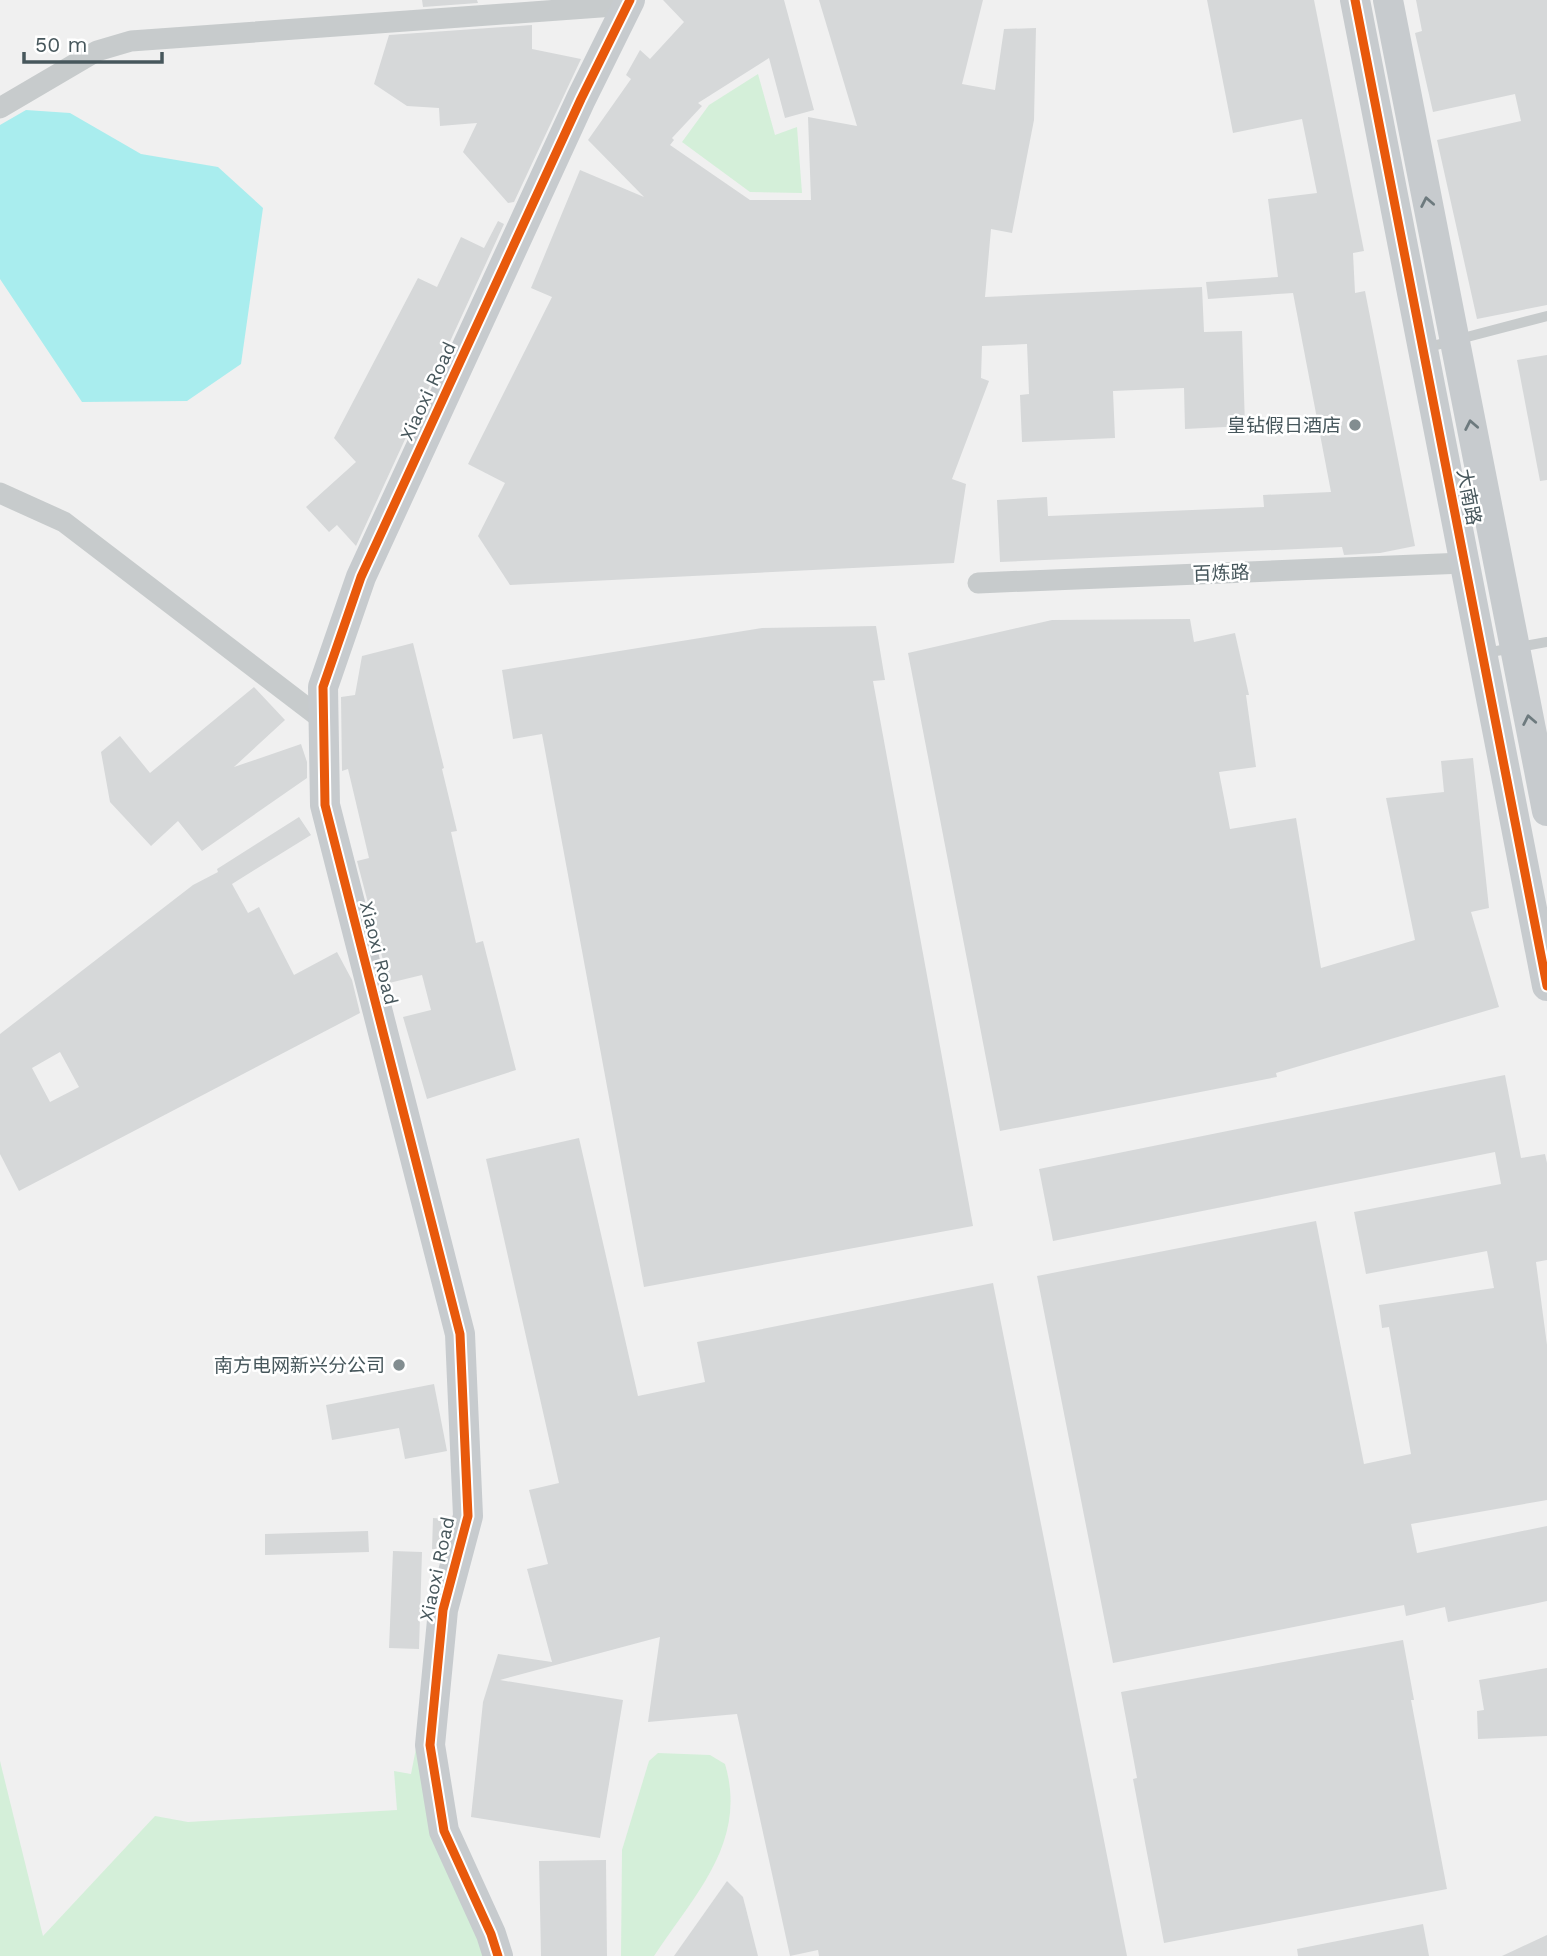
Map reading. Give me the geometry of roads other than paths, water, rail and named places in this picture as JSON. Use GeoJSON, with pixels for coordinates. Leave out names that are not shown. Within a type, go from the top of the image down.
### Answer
{"type":"FeatureCollection","features":[{"type":"Feature","properties":{"kind":"street","name":"大南路"},"geometry":{"type":"LineString","coordinates":[[1354,0],[1482,654]]}},
{"type":"Feature","properties":{"kind":"street","name":"大南路"},"geometry":{"type":"LineString","coordinates":[[1388,0],[1547,811]]}},
{"type":"Feature","properties":{"kind":"street"},"geometry":{"type":"LineString","coordinates":[[0,108],[97,51],[131,41],[629,2]]}},
{"type":"Feature","properties":{"kind":"street","name":"Xiaoxi Road"},"geometry":{"type":"LineString","coordinates":[[498,1956],[491,1934],[444,1831],[430,1745],[443,1610],[468,1516],[460,1334],[325,805],[323,687],[361,577],[581,99],[629,2]]}},
{"type":"Feature","properties":{"kind":"street"},"geometry":{"type":"LineString","coordinates":[[0,496],[64,522],[323,720]]}},
{"type":"Feature","properties":{"kind":"street","name":"百炼路"},"geometry":{"type":"LineString","coordinates":[[978,583],[1464,563]]}},
{"type":"Feature","properties":{"kind":"street","name":"大南路"},"geometry":{"type":"LineString","coordinates":[[1482,654],[1481,647],[1542,932],[1547,986]]}},
{"type":"Feature","properties":{"kind":"lane"},"geometry":{"type":"LineString","coordinates":[[1423,348],[1547,316]]}},
{"type":"Feature","properties":{"kind":"lane"},"geometry":{"type":"LineString","coordinates":[[1482,654],[1547,642]]}},
{"type":"Feature","properties":{"kind":"water"},"geometry":{"type":"Polygon","coordinates":[[[26,110],[70,113],[141,154],[218,167],[263,208],[241,364],[187,401],[82,402],[0,279],[0,125],[26,110]]]}},
{"type":"Feature","properties":{"kind":"place","name":"皇钻假日酒店"},"geometry":{"type":"Point","coordinates":[1355,425]}},
{"type":"Feature","properties":{"kind":"place","name":"南方电网新兴分公司"},"geometry":{"type":"Point","coordinates":[399,1365]}}]}
